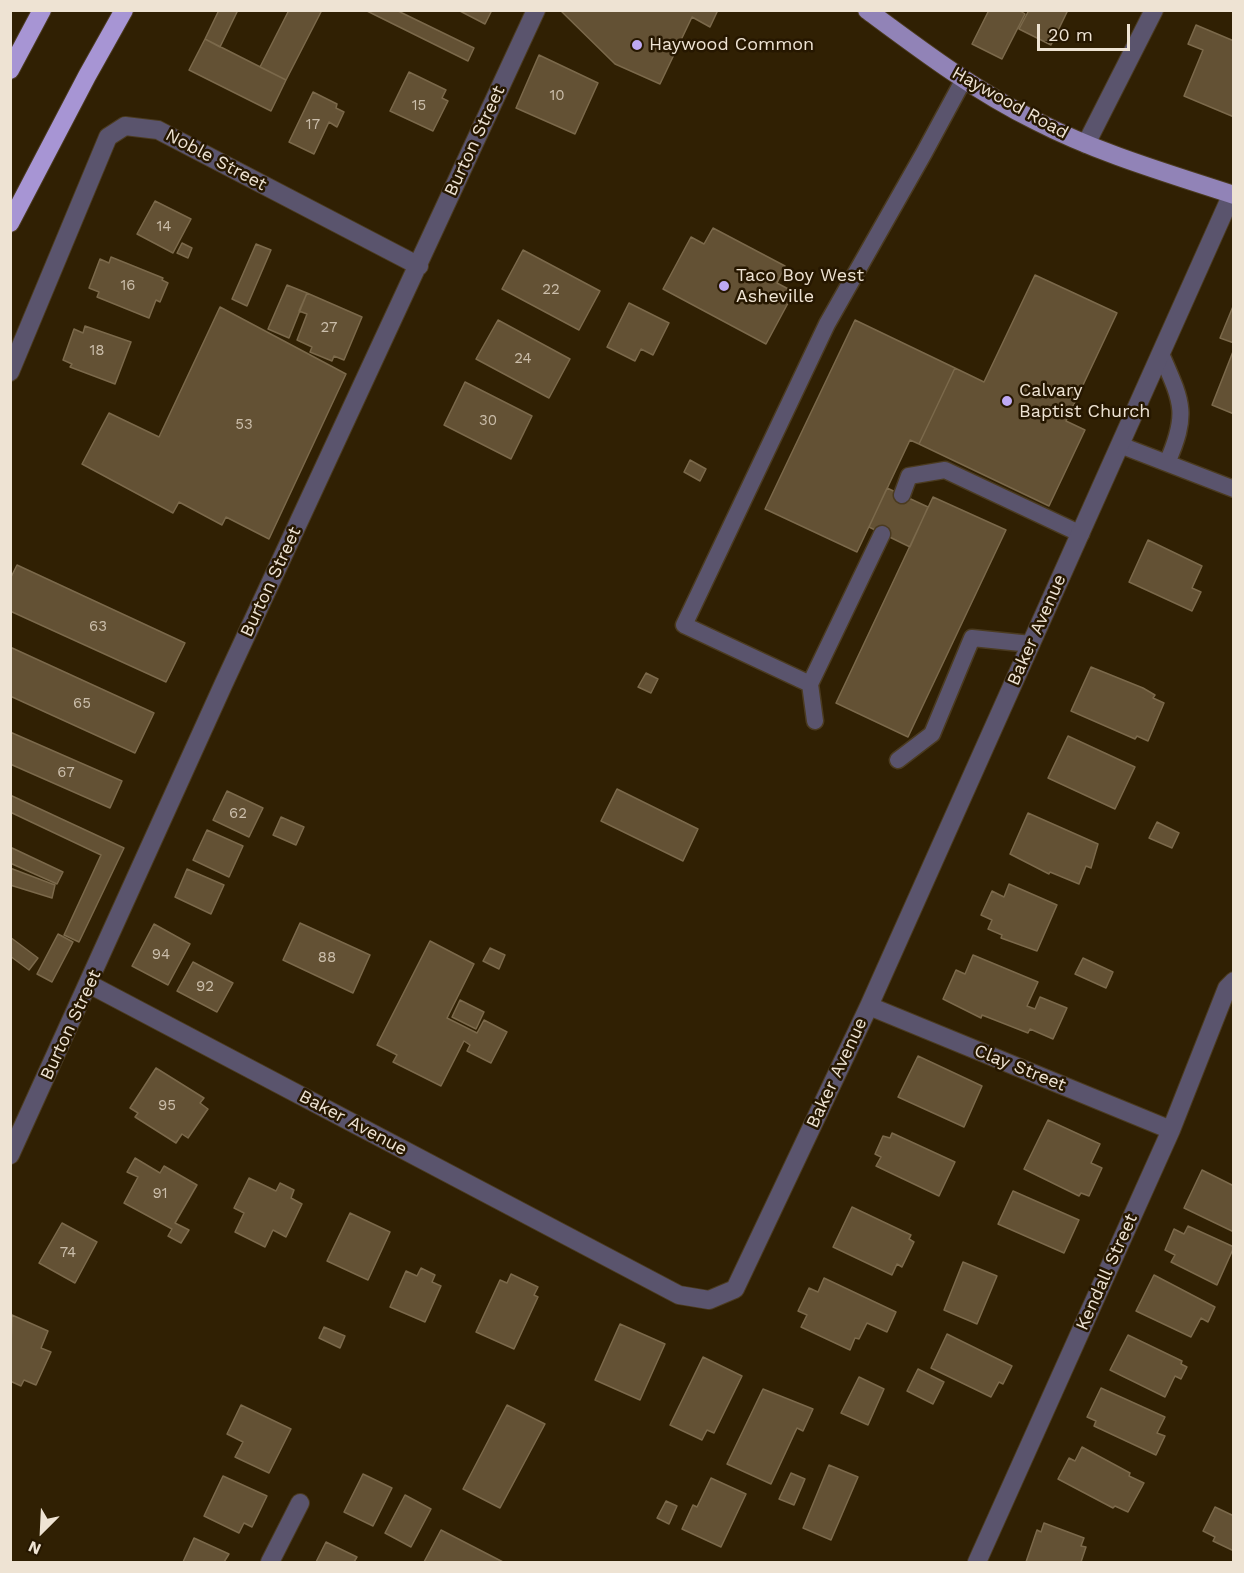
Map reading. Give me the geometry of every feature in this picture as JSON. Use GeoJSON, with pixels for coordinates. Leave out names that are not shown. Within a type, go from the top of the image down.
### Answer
{"type":"FeatureCollection","features":[{"type":"Feature","properties":{"kind":"highway"},"geometry":{"type":"LineString","coordinates":[[10,70],[42,10]]}},
{"type":"Feature","properties":{"kind":"highway"},"geometry":{"type":"LineString","coordinates":[[10,223],[124,10]]}},
{"type":"Feature","properties":{"kind":"main road","name":"Haywood Road"},"geometry":{"type":"LineString","coordinates":[[867,10],[964,79],[1036,121],[1086,144],[1233,195]]}},
{"type":"Feature","properties":{"kind":"street","name":"Burton Street"},"geometry":{"type":"LineString","coordinates":[[10,1155],[224,683],[536,10]]}},
{"type":"Feature","properties":{"kind":"street"},"geometry":{"type":"LineString","coordinates":[[1086,144],[1154,10]]}},
{"type":"Feature","properties":{"kind":"street","name":"Noble Street"},"geometry":{"type":"LineString","coordinates":[[10,372],[108,137],[126,126],[158,130],[419,266]]}},
{"type":"Feature","properties":{"kind":"street","name":"Baker Avenue"},"geometry":{"type":"LineString","coordinates":[[89,984],[678,1296],[709,1300],[735,1289],[869,1006],[1233,195]]}},
{"type":"Feature","properties":{"kind":"street","name":"Kendall Street"},"geometry":{"type":"LineString","coordinates":[[977,1563],[1171,1130],[1227,988],[1233,981]]}},
{"type":"Feature","properties":{"kind":"street","name":"Clay Street"},"geometry":{"type":"LineString","coordinates":[[869,1006],[1171,1130]]}},
{"type":"Feature","properties":{"kind":"street"},"geometry":{"type":"LineString","coordinates":[[270,1563],[300,1503]]}},
{"type":"Feature","properties":{"kind":"lane"},"geometry":{"type":"LineString","coordinates":[[810,684],[684,626],[826,324],[964,79]]}},
{"type":"Feature","properties":{"kind":"lane"},"geometry":{"type":"LineString","coordinates":[[1161,354],[1179,396],[1183,415],[1180,431],[1167,463]]}},
{"type":"Feature","properties":{"kind":"lane"},"geometry":{"type":"LineString","coordinates":[[1120,445],[1233,489]]}},
{"type":"Feature","properties":{"kind":"lane"},"geometry":{"type":"LineString","coordinates":[[902,495],[909,476],[945,470],[1081,534]]}},
{"type":"Feature","properties":{"kind":"lane"},"geometry":{"type":"LineString","coordinates":[[815,721],[810,684],[882,534]]}},
{"type":"Feature","properties":{"kind":"lane"},"geometry":{"type":"LineString","coordinates":[[898,760],[932,734],[972,638],[1031,644]]}},
{"type":"Feature","properties":{"kind":"building"},"geometry":{"type":"Polygon","coordinates":[[[219,10],[238,10],[220,47],[205,39],[219,10]]]}},
{"type":"Feature","properties":{"kind":"building"},"geometry":{"type":"Polygon","coordinates":[[[289,10],[322,10],[286,80],[260,67],[289,10]]]}},
{"type":"Feature","properties":{"kind":"building"},"geometry":{"type":"Polygon","coordinates":[[[365,10],[396,10],[474,48],[468,61],[365,10]]]}},
{"type":"Feature","properties":{"kind":"building"},"geometry":{"type":"Polygon","coordinates":[[[458,10],[489,10],[491,12],[485,24],[458,10]]]}},
{"type":"Feature","properties":{"kind":"building","name":"Haywood Common"},"geometry":{"type":"Polygon","coordinates":[[[560,10],[718,10],[710,27],[692,17],[660,84],[615,64],[560,10]]]}},
{"type":"Feature","properties":{"kind":"building"},"geometry":{"type":"Polygon","coordinates":[[[989,10],[1019,10],[1025,14],[1002,59],[972,44],[989,10]]]}},
{"type":"Feature","properties":{"kind":"building"},"geometry":{"type":"Polygon","coordinates":[[[1029,10],[1068,10],[1051,45],[1019,29],[1029,10]]]}},
{"type":"Feature","properties":{"kind":"building"},"geometry":{"type":"Polygon","coordinates":[[[1196,25],[1234,41],[1234,117],[1184,96],[1203,50],[1188,44],[1196,25]]]}},
{"type":"Feature","properties":{"kind":"building"},"geometry":{"type":"Polygon","coordinates":[[[205,39],[286,80],[271,111],[189,70],[205,39]]]}},
{"type":"Feature","properties":{"kind":"building"},"geometry":{"type":"Polygon","coordinates":[[[539,55],[598,83],[575,134],[516,108],[539,55]]]}},
{"type":"Feature","properties":{"kind":"building"},"geometry":{"type":"Polygon","coordinates":[[[409,72],[446,90],[442,98],[448,101],[433,131],[390,111],[409,72]]]}},
{"type":"Feature","properties":{"kind":"building"},"geometry":{"type":"Polygon","coordinates":[[[313,92],[337,104],[336,108],[344,112],[337,127],[329,122],[314,154],[289,142],[313,92]]]}},
{"type":"Feature","properties":{"kind":"building"},"geometry":{"type":"Polygon","coordinates":[[[155,201],[191,219],[173,253],[137,234],[155,201]]]}},
{"type":"Feature","properties":{"kind":"building","name":"Taco Boy West Asheville"},"geometry":{"type":"Polygon","coordinates":[[[713,228],[785,266],[777,283],[794,292],[766,344],[663,289],[691,237],[704,244],[713,228]]]}},
{"type":"Feature","properties":{"kind":"building"},"geometry":{"type":"Polygon","coordinates":[[[182,243],[192,248],[188,258],[177,253],[182,243]]]}},
{"type":"Feature","properties":{"kind":"building"},"geometry":{"type":"Polygon","coordinates":[[[256,244],[271,250],[247,306],[232,299],[256,244]]]}},
{"type":"Feature","properties":{"kind":"building"},"geometry":{"type":"Polygon","coordinates":[[[523,250],[600,291],[579,330],[502,289],[523,250]]]}},
{"type":"Feature","properties":{"kind":"building"},"geometry":{"type":"Polygon","coordinates":[[[111,257],[163,278],[162,280],[168,283],[160,302],[156,300],[149,318],[97,297],[99,292],[89,288],[100,259],[109,263],[111,257]]]}},
{"type":"Feature","properties":{"kind":"building","name":"Calvary Baptist Church"},"geometry":{"type":"Polygon","coordinates":[[[1035,275],[1117,313],[1066,421],[1085,430],[1049,506],[919,444],[955,368],[984,382],[1035,275]]]}},
{"type":"Feature","properties":{"kind":"building"},"geometry":{"type":"Polygon","coordinates":[[[287,285],[307,293],[289,338],[268,329],[287,285]]]}},
{"type":"Feature","properties":{"kind":"building"},"geometry":{"type":"Polygon","coordinates":[[[307,293],[362,317],[344,360],[334,356],[332,361],[310,352],[312,347],[297,340],[307,314],[299,311],[307,293]]]}},
{"type":"Feature","properties":{"kind":"building"},"geometry":{"type":"Polygon","coordinates":[[[629,303],[669,323],[653,355],[641,349],[635,361],[607,347],[629,303]]]}},
{"type":"Feature","properties":{"kind":"building"},"geometry":{"type":"Polygon","coordinates":[[[1234,304],[1234,343],[1220,338],[1234,304]]]}},
{"type":"Feature","properties":{"kind":"building"},"geometry":{"type":"Polygon","coordinates":[[[220,307],[346,374],[269,539],[226,517],[222,525],[179,502],[173,513],[82,464],[109,413],[159,437],[220,307]]]}},
{"type":"Feature","properties":{"kind":"building"},"geometry":{"type":"Polygon","coordinates":[[[498,320],[570,359],[549,398],[476,359],[498,320]]]}},
{"type":"Feature","properties":{"kind":"building"},"geometry":{"type":"Polygon","coordinates":[[[855,320],[955,368],[919,444],[910,440],[857,552],[765,509],[855,320]]]}},
{"type":"Feature","properties":{"kind":"building"},"geometry":{"type":"Polygon","coordinates":[[[85,326],[131,342],[115,384],[70,367],[72,364],[63,360],[74,329],[83,333],[85,326]]]}},
{"type":"Feature","properties":{"kind":"building"},"geometry":{"type":"Polygon","coordinates":[[[1234,349],[1234,414],[1212,405],[1234,349]]]}},
{"type":"Feature","properties":{"kind":"building"},"geometry":{"type":"Polygon","coordinates":[[[465,382],[532,416],[511,459],[444,425],[465,382]]]}},
{"type":"Feature","properties":{"kind":"building"},"geometry":{"type":"Polygon","coordinates":[[[690,460],[706,469],[700,481],[684,472],[690,460]]]}},
{"type":"Feature","properties":{"kind":"building"},"geometry":{"type":"Polygon","coordinates":[[[887,488],[928,507],[910,547],[869,527],[887,488]]]}},
{"type":"Feature","properties":{"kind":"building"},"geometry":{"type":"Polygon","coordinates":[[[933,497],[1006,530],[908,737],[836,703],[933,497]]]}},
{"type":"Feature","properties":{"kind":"building"},"geometry":{"type":"Polygon","coordinates":[[[1148,540],[1202,566],[1192,588],[1201,592],[1192,611],[1129,582],[1148,540]]]}},
{"type":"Feature","properties":{"kind":"building"},"geometry":{"type":"Polygon","coordinates":[[[17,565],[185,643],[166,682],[10,611],[10,579],[17,565]]]}},
{"type":"Feature","properties":{"kind":"building"},"geometry":{"type":"Polygon","coordinates":[[[10,647],[154,713],[135,753],[10,696],[10,647]]]}},
{"type":"Feature","properties":{"kind":"building"},"geometry":{"type":"Polygon","coordinates":[[[1091,667],[1143,688],[1155,695],[1153,698],[1164,703],[1148,741],[1137,736],[1135,739],[1071,711],[1091,667]]]}},
{"type":"Feature","properties":{"kind":"building"},"geometry":{"type":"Polygon","coordinates":[[[646,673],[658,679],[651,693],[638,687],[646,673]]]}},
{"type":"Feature","properties":{"kind":"building"},"geometry":{"type":"Polygon","coordinates":[[[10,732],[122,781],[110,808],[10,764],[10,732]]]}},
{"type":"Feature","properties":{"kind":"building"},"geometry":{"type":"Polygon","coordinates":[[[1068,736],[1135,767],[1115,809],[1048,778],[1068,736]]]}},
{"type":"Feature","properties":{"kind":"building"},"geometry":{"type":"Polygon","coordinates":[[[617,789],[698,829],[683,861],[601,821],[617,789]]]}},
{"type":"Feature","properties":{"kind":"building"},"geometry":{"type":"Polygon","coordinates":[[[227,791],[263,808],[249,837],[213,820],[227,791]]]}},
{"type":"Feature","properties":{"kind":"building"},"geometry":{"type":"Polygon","coordinates":[[[10,795],[124,848],[79,942],[64,935],[101,855],[10,812],[10,795]]]}},
{"type":"Feature","properties":{"kind":"building"},"geometry":{"type":"Polygon","coordinates":[[[1028,813],[1098,844],[1091,868],[1086,866],[1079,884],[1050,872],[1049,874],[1010,854],[1028,813]]]}},
{"type":"Feature","properties":{"kind":"building"},"geometry":{"type":"Polygon","coordinates":[[[281,817],[304,827],[296,845],[273,835],[281,817]]]}},
{"type":"Feature","properties":{"kind":"building"},"geometry":{"type":"Polygon","coordinates":[[[1157,822],[1179,833],[1172,848],[1149,838],[1157,822]]]}},
{"type":"Feature","properties":{"kind":"building"},"geometry":{"type":"Polygon","coordinates":[[[207,830],[243,846],[229,877],[193,860],[207,830]]]}},
{"type":"Feature","properties":{"kind":"building"},"geometry":{"type":"Polygon","coordinates":[[[10,847],[63,872],[57,884],[10,863],[10,847]]]}},
{"type":"Feature","properties":{"kind":"building"},"geometry":{"type":"Polygon","coordinates":[[[10,868],[55,885],[52,898],[10,885],[10,868]]]}},
{"type":"Feature","properties":{"kind":"building"},"geometry":{"type":"Polygon","coordinates":[[[187,869],[224,885],[211,914],[175,897],[187,869]]]}},
{"type":"Feature","properties":{"kind":"building"},"geometry":{"type":"Polygon","coordinates":[[[1009,884],[1057,905],[1037,951],[1001,938],[1002,935],[988,929],[992,920],[981,915],[992,891],[1004,897],[1009,884]]]}},
{"type":"Feature","properties":{"kind":"building"},"geometry":{"type":"Polygon","coordinates":[[[300,923],[370,955],[353,993],[283,960],[300,923]]]}},
{"type":"Feature","properties":{"kind":"building"},"geometry":{"type":"Polygon","coordinates":[[[154,924],[190,944],[168,985],[132,966],[154,924]]]}},
{"type":"Feature","properties":{"kind":"building"},"geometry":{"type":"Polygon","coordinates":[[[58,934],[73,942],[52,982],[37,974],[58,934]]]}},
{"type":"Feature","properties":{"kind":"building"},"geometry":{"type":"Polygon","coordinates":[[[10,937],[38,958],[29,970],[10,956],[10,937]]]}},
{"type":"Feature","properties":{"kind":"building"},"geometry":{"type":"Polygon","coordinates":[[[430,941],[474,964],[447,1018],[477,1033],[484,1020],[507,1032],[491,1063],[467,1051],[470,1045],[464,1041],[441,1086],[393,1062],[397,1055],[377,1045],[430,941]]]}},
{"type":"Feature","properties":{"kind":"building"},"geometry":{"type":"Polygon","coordinates":[[[490,948],[505,955],[499,969],[483,961],[490,948]]]}},
{"type":"Feature","properties":{"kind":"building"},"geometry":{"type":"Polygon","coordinates":[[[973,955],[1038,982],[1027,1006],[1035,1009],[1040,997],[1067,1008],[1053,1039],[1030,1029],[1028,1033],[982,1015],[981,1018],[943,999],[956,970],[965,974],[973,955]]]}},
{"type":"Feature","properties":{"kind":"building"},"geometry":{"type":"Polygon","coordinates":[[[1083,958],[1113,972],[1106,988],[1075,974],[1083,958]]]}},
{"type":"Feature","properties":{"kind":"building"},"geometry":{"type":"Polygon","coordinates":[[[193,962],[233,983],[217,1012],[177,991],[193,962]]]}},
{"type":"Feature","properties":{"kind":"building"},"geometry":{"type":"Polygon","coordinates":[[[460,1000],[484,1012],[476,1029],[452,1017],[460,1000]]]}},
{"type":"Feature","properties":{"kind":"building"},"geometry":{"type":"Polygon","coordinates":[[[918,1056],[982,1086],[964,1127],[898,1097],[918,1056]]]}},
{"type":"Feature","properties":{"kind":"building"},"geometry":{"type":"Polygon","coordinates":[[[156,1068],[204,1098],[200,1103],[208,1109],[188,1138],[182,1134],[176,1143],[135,1117],[138,1113],[130,1108],[156,1068]]]}},
{"type":"Feature","properties":{"kind":"building"},"geometry":{"type":"Polygon","coordinates":[[[1048,1120],[1100,1144],[1091,1163],[1102,1168],[1089,1196],[1081,1193],[1079,1196],[1024,1169],[1048,1120]]]}},
{"type":"Feature","properties":{"kind":"building"},"geometry":{"type":"Polygon","coordinates":[[[892,1133],[955,1162],[939,1196],[876,1166],[881,1157],[875,1154],[883,1136],[890,1138],[892,1133]]]}},
{"type":"Feature","properties":{"kind":"building"},"geometry":{"type":"Polygon","coordinates":[[[135,1158],[160,1173],[164,1166],[197,1185],[175,1223],[189,1230],[181,1243],[168,1236],[172,1229],[124,1203],[138,1177],[127,1172],[135,1158]]]}},
{"type":"Feature","properties":{"kind":"building"},"geometry":{"type":"Polygon","coordinates":[[[1202,1170],[1234,1186],[1234,1232],[1184,1208],[1202,1170]]]}},
{"type":"Feature","properties":{"kind":"building"},"geometry":{"type":"Polygon","coordinates":[[[249,1178],[276,1191],[280,1183],[294,1190],[291,1198],[302,1204],[286,1237],[273,1230],[265,1247],[235,1232],[244,1213],[234,1208],[249,1178]]]}},
{"type":"Feature","properties":{"kind":"building"},"geometry":{"type":"Polygon","coordinates":[[[1013,1191],[1079,1220],[1064,1253],[998,1224],[1013,1191]]]}},
{"type":"Feature","properties":{"kind":"building"},"geometry":{"type":"Polygon","coordinates":[[[852,1207],[911,1235],[909,1239],[914,1242],[902,1267],[897,1264],[892,1275],[833,1247],[852,1207]]]}},
{"type":"Feature","properties":{"kind":"building"},"geometry":{"type":"Polygon","coordinates":[[[350,1213],[390,1232],[368,1280],[327,1261],[350,1213]]]}},
{"type":"Feature","properties":{"kind":"building"},"geometry":{"type":"Polygon","coordinates":[[[62,1223],[97,1242],[75,1283],[39,1263],[62,1223]]]}},
{"type":"Feature","properties":{"kind":"building"},"geometry":{"type":"Polygon","coordinates":[[[1188,1226],[1234,1247],[1217,1285],[1171,1262],[1175,1255],[1165,1250],[1174,1229],[1184,1234],[1188,1226]]]}},
{"type":"Feature","properties":{"kind":"building"},"geometry":{"type":"Polygon","coordinates":[[[963,1262],[997,1276],[977,1324],[944,1310],[963,1262]]]}},
{"type":"Feature","properties":{"kind":"building"},"geometry":{"type":"Polygon","coordinates":[[[421,1268],[435,1275],[432,1282],[441,1286],[425,1322],[390,1307],[406,1271],[417,1276],[421,1268]]]}},
{"type":"Feature","properties":{"kind":"building"},"geometry":{"type":"Polygon","coordinates":[[[511,1274],[538,1287],[534,1295],[538,1297],[514,1349],[476,1332],[500,1280],[507,1283],[511,1274]]]}},
{"type":"Feature","properties":{"kind":"building"},"geometry":{"type":"Polygon","coordinates":[[[1154,1275],[1215,1307],[1208,1322],[1201,1318],[1191,1337],[1136,1311],[1154,1275]]]}},
{"type":"Feature","properties":{"kind":"building"},"geometry":{"type":"Polygon","coordinates":[[[824,1278],[896,1312],[887,1332],[867,1323],[859,1339],[855,1338],[850,1350],[801,1327],[807,1315],[798,1311],[809,1288],[818,1292],[824,1278]]]}},
{"type":"Feature","properties":{"kind":"building"},"geometry":{"type":"Polygon","coordinates":[[[12,1315],[48,1331],[41,1348],[51,1352],[36,1385],[24,1380],[21,1386],[10,1381],[12,1315]]]}},
{"type":"Feature","properties":{"kind":"building"},"geometry":{"type":"Polygon","coordinates":[[[620,1324],[665,1344],[640,1400],[595,1380],[620,1324]]]}},
{"type":"Feature","properties":{"kind":"building"},"geometry":{"type":"Polygon","coordinates":[[[324,1327],[345,1336],[340,1348],[319,1338],[324,1327]]]}},
{"type":"Feature","properties":{"kind":"building"},"geometry":{"type":"Polygon","coordinates":[[[947,1334],[1012,1366],[1003,1384],[999,1382],[991,1397],[931,1368],[947,1334]]]}},
{"type":"Feature","properties":{"kind":"building"},"geometry":{"type":"Polygon","coordinates":[[[1128,1335],[1182,1361],[1181,1364],[1187,1367],[1181,1379],[1175,1376],[1165,1397],[1110,1370],[1128,1335]]]}},
{"type":"Feature","properties":{"kind":"building"},"geometry":{"type":"Polygon","coordinates":[[[703,1357],[742,1376],[714,1433],[707,1430],[702,1440],[670,1425],[703,1357]]]}},
{"type":"Feature","properties":{"kind":"building"},"geometry":{"type":"Polygon","coordinates":[[[918,1369],[944,1382],[933,1404],[907,1391],[918,1369]]]}},
{"type":"Feature","properties":{"kind":"building"},"geometry":{"type":"Polygon","coordinates":[[[859,1377],[884,1389],[868,1425],[841,1413],[859,1377]]]}},
{"type":"Feature","properties":{"kind":"building"},"geometry":{"type":"Polygon","coordinates":[[[1101,1388],[1165,1417],[1157,1433],[1165,1436],[1156,1455],[1094,1426],[1096,1421],[1087,1417],[1101,1388]]]}},
{"type":"Feature","properties":{"kind":"building"},"geometry":{"type":"Polygon","coordinates":[[[763,1389],[813,1409],[803,1431],[797,1428],[771,1484],[727,1464],[763,1389]]]}},
{"type":"Feature","properties":{"kind":"building"},"geometry":{"type":"Polygon","coordinates":[[[241,1405],[291,1429],[269,1473],[235,1457],[243,1442],[227,1434],[241,1405]]]}},
{"type":"Feature","properties":{"kind":"building"},"geometry":{"type":"Polygon","coordinates":[[[507,1405],[545,1424],[500,1508],[463,1489],[507,1405]]]}},
{"type":"Feature","properties":{"kind":"building"},"geometry":{"type":"Polygon","coordinates":[[[1082,1447],[1144,1483],[1128,1512],[1115,1506],[1113,1508],[1058,1479],[1069,1458],[1075,1461],[1082,1447]]]}},
{"type":"Feature","properties":{"kind":"building"},"geometry":{"type":"Polygon","coordinates":[[[829,1465],[858,1477],[831,1540],[803,1528],[829,1465]]]}},
{"type":"Feature","properties":{"kind":"building"},"geometry":{"type":"Polygon","coordinates":[[[791,1473],[805,1479],[794,1505],[779,1499],[791,1473]]]}},
{"type":"Feature","properties":{"kind":"building"},"geometry":{"type":"Polygon","coordinates":[[[363,1474],[392,1488],[373,1526],[344,1512],[363,1474]]]}},
{"type":"Feature","properties":{"kind":"building"},"geometry":{"type":"Polygon","coordinates":[[[223,1476],[267,1496],[252,1527],[244,1523],[239,1533],[204,1516],[223,1476]]]}},
{"type":"Feature","properties":{"kind":"building"},"geometry":{"type":"Polygon","coordinates":[[[711,1478],[746,1494],[721,1547],[682,1529],[693,1505],[697,1507],[711,1478]]]}},
{"type":"Feature","properties":{"kind":"building"},"geometry":{"type":"Polygon","coordinates":[[[405,1495],[431,1509],[411,1547],[385,1533],[405,1495]]]}},
{"type":"Feature","properties":{"kind":"building"},"geometry":{"type":"Polygon","coordinates":[[[666,1501],[677,1506],[669,1524],[657,1518],[666,1501]]]}},
{"type":"Feature","properties":{"kind":"building"},"geometry":{"type":"Polygon","coordinates":[[[1215,1507],[1234,1516],[1234,1551],[1213,1541],[1215,1537],[1203,1531],[1215,1507]]]}},
{"type":"Feature","properties":{"kind":"building"},"geometry":{"type":"Polygon","coordinates":[[[1044,1523],[1084,1538],[1081,1546],[1086,1547],[1081,1562],[1026,1562],[1037,1530],[1041,1532],[1044,1523]]]}},
{"type":"Feature","properties":{"kind":"building"},"geometry":{"type":"Polygon","coordinates":[[[441,1530],[503,1562],[424,1562],[441,1530]]]}},
{"type":"Feature","properties":{"kind":"building"},"geometry":{"type":"Polygon","coordinates":[[[194,1538],[229,1554],[224,1562],[183,1562],[194,1538]]]}},
{"type":"Feature","properties":{"kind":"building"},"geometry":{"type":"Polygon","coordinates":[[[326,1542],[357,1557],[354,1562],[316,1562],[326,1542]]]}},
{"type":"Feature","properties":{"kind":"place","name":"Haywood Common"},"geometry":{"type":"Point","coordinates":[637,45]}},
{"type":"Feature","properties":{"kind":"place","name":"Taco Boy West Asheville"},"geometry":{"type":"Point","coordinates":[724,286]}},
{"type":"Feature","properties":{"kind":"place","name":"Calvary Baptist Church"},"geometry":{"type":"Point","coordinates":[1007,401]}}]}
